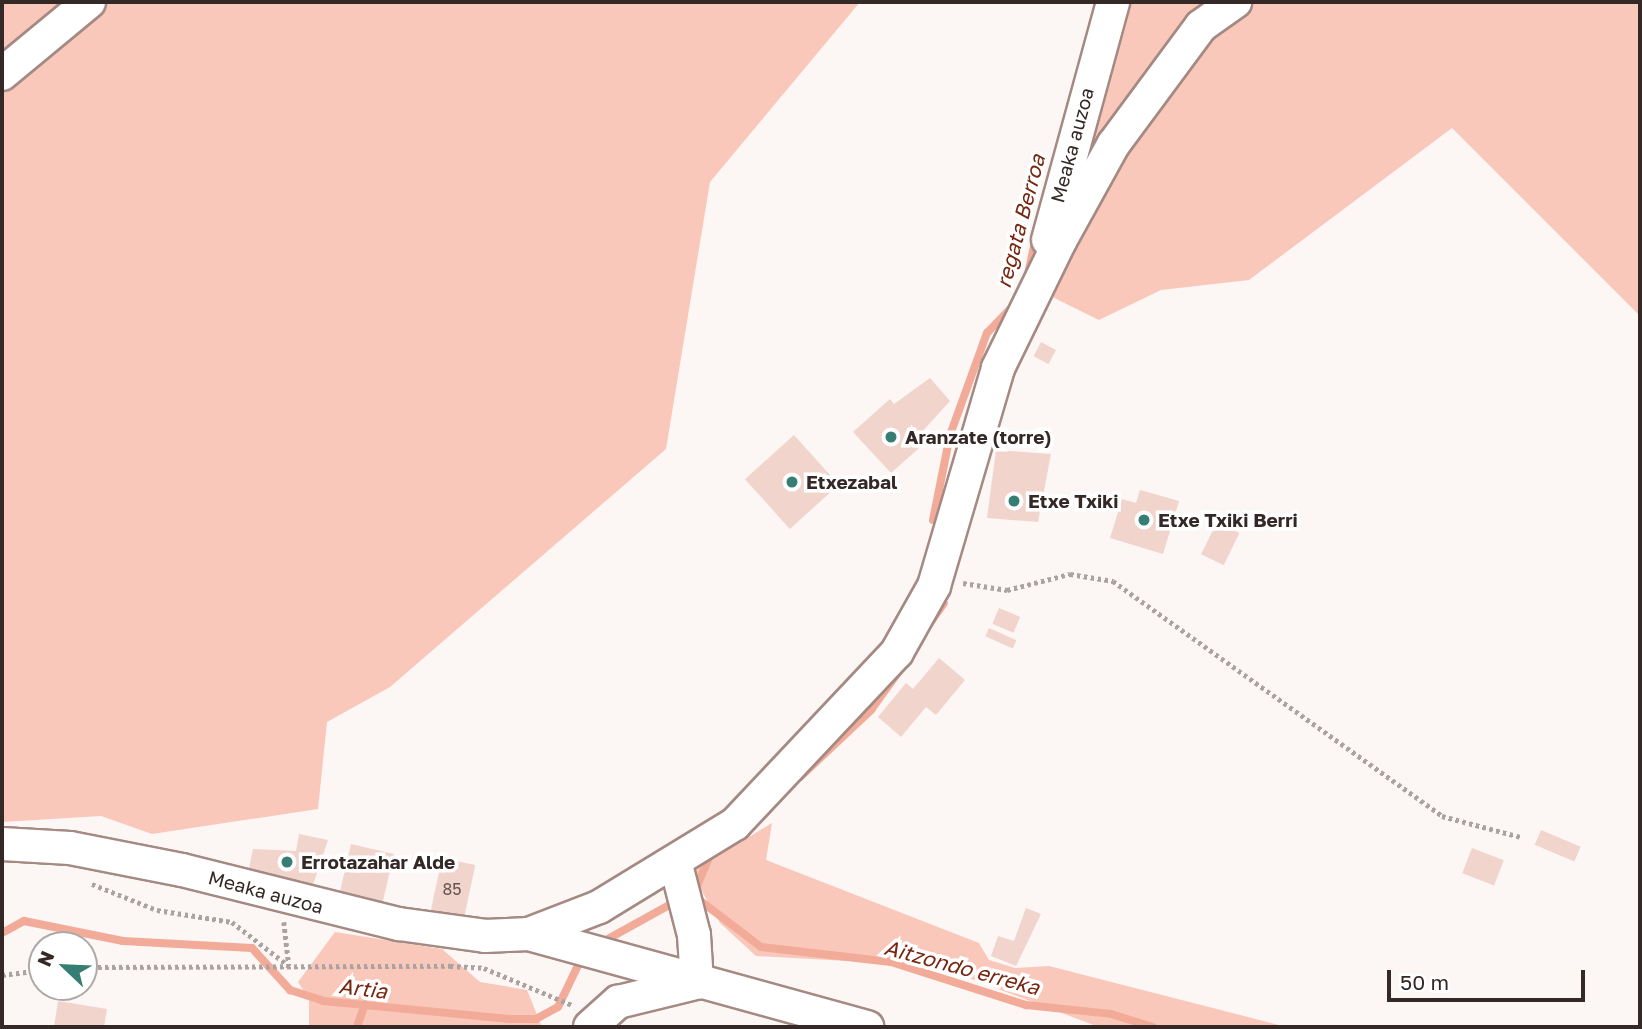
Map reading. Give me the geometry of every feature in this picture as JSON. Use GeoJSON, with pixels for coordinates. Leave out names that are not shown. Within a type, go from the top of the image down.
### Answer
{"type":"FeatureCollection","features":[{"type":"Feature","properties":{"kind":"street"},"geometry":{"type":"LineString","coordinates":[[2,74],[89,2]]}},
{"type":"Feature","properties":{"kind":"street","name":"Meaka auzoa"},"geometry":{"type":"LineString","coordinates":[[1036,289],[1113,2]]}},
{"type":"Feature","properties":{"kind":"street"},"geometry":{"type":"LineString","coordinates":[[530,934],[680,878],[897,652],[938,569],[972,440],[1036,289],[1113,145],[1201,26],[1235,2]]}},
{"type":"Feature","properties":{"kind":"street","name":"Meaka auzoa"},"geometry":{"type":"LineString","coordinates":[[2,844],[71,848],[280,894],[399,924],[485,936],[530,934]]}},
{"type":"Feature","properties":{"kind":"street"},"geometry":{"type":"LineString","coordinates":[[680,878],[695,935],[697,983]]}},
{"type":"Feature","properties":{"kind":"street"},"geometry":{"type":"LineString","coordinates":[[530,934],[613,956],[697,983],[867,1027]]}},
{"type":"Feature","properties":{"kind":"street"},"geometry":{"type":"LineString","coordinates":[[595,1022],[641,992],[697,983]]}},
{"type":"Feature","properties":{"kind":"path"},"geometry":{"type":"LineString","coordinates":[[938,569],[986,589],[1007,590],[1070,573],[1113,581],[1442,816],[1521,837]]}},
{"type":"Feature","properties":{"kind":"path"},"geometry":{"type":"LineString","coordinates":[[85,881],[157,910],[232,922],[289,966]]}},
{"type":"Feature","properties":{"kind":"path"},"geometry":{"type":"LineString","coordinates":[[280,894],[289,966]]}},
{"type":"Feature","properties":{"kind":"path"},"geometry":{"type":"LineString","coordinates":[[98,967],[484,968],[595,1022]]}},
{"type":"Feature","properties":{"kind":"path"},"geometry":{"type":"LineString","coordinates":[[2,975],[28,972]]}},
{"type":"Feature","properties":{"kind":"shaded area"},"geometry":{"type":"Polygon","coordinates":[[[2,2],[860,2],[710,182],[666,449],[390,687],[327,722],[318,809],[152,834],[101,816],[2,822],[2,2]]]}},
{"type":"Feature","properties":{"kind":"shaded area"},"geometry":{"type":"Polygon","coordinates":[[[1113,2],[1640,2],[1640,316],[1452,128],[1249,280],[1161,290],[1099,320],[1036,289],[1113,2]]]}},
{"type":"Feature","properties":{"kind":"shaded area"},"geometry":{"type":"Polygon","coordinates":[[[772,823],[766,860],[979,943],[989,960],[1015,968],[1049,966],[1287,1027],[1099,1027],[937,966],[756,956],[720,923],[691,872],[772,823]]]}},
{"type":"Feature","properties":{"kind":"shaded area"},"geometry":{"type":"Polygon","coordinates":[[[335,932],[442,949],[480,982],[527,990],[542,1027],[309,1027],[309,999],[298,982],[335,932]]]}},
{"type":"Feature","properties":{"kind":"building"},"geometry":{"type":"Polygon","coordinates":[[[1041,342],[1056,350],[1048,364],[1033,356],[1041,342]]]}},
{"type":"Feature","properties":{"kind":"building","name":"Aranzate (torre)"},"geometry":{"type":"Polygon","coordinates":[[[930,378],[950,401],[920,434],[927,441],[891,473],[853,432],[890,399],[894,404],[930,378]]]}},
{"type":"Feature","properties":{"kind":"building","name":"Etxezabal"},"geometry":{"type":"Polygon","coordinates":[[[794,435],[839,485],[790,529],[745,479],[794,435]]]}},
{"type":"Feature","properties":{"kind":"building","name":"Etxe Txiki"},"geometry":{"type":"Polygon","coordinates":[[[996,450],[1051,454],[1038,522],[987,518],[996,450]]]}},
{"type":"Feature","properties":{"kind":"building","name":"Etxe Txiki Berri"},"geometry":{"type":"Polygon","coordinates":[[[1140,490],[1179,501],[1163,554],[1110,538],[1122,499],[1136,503],[1140,490]]]}},
{"type":"Feature","properties":{"kind":"building"},"geometry":{"type":"Polygon","coordinates":[[[1217,522],[1239,533],[1224,565],[1201,554],[1217,522]]]}},
{"type":"Feature","properties":{"kind":"building"},"geometry":{"type":"Polygon","coordinates":[[[999,608],[1020,617],[1014,633],[992,624],[999,608]]]}},
{"type":"Feature","properties":{"kind":"building"},"geometry":{"type":"Polygon","coordinates":[[[989,628],[1016,640],[1013,648],[985,636],[989,628]]]}},
{"type":"Feature","properties":{"kind":"building"},"geometry":{"type":"Polygon","coordinates":[[[939,658],[965,680],[936,715],[926,707],[901,737],[878,717],[906,683],[913,689],[939,658]]]}},
{"type":"Feature","properties":{"kind":"building"},"geometry":{"type":"Polygon","coordinates":[[[1541,830],[1581,847],[1574,862],[1535,845],[1541,830]]]}},
{"type":"Feature","properties":{"kind":"building","name":"Errotazahar Alde"},"geometry":{"type":"Polygon","coordinates":[[[299,834],[328,840],[311,891],[247,878],[253,849],[296,851],[299,834]]]}},
{"type":"Feature","properties":{"kind":"building"},"geometry":{"type":"Polygon","coordinates":[[[351,844],[394,854],[382,905],[339,895],[351,844]]]}},
{"type":"Feature","properties":{"kind":"building"},"geometry":{"type":"Polygon","coordinates":[[[1472,848],[1504,860],[1494,885],[1462,873],[1472,848]]]}},
{"type":"Feature","properties":{"kind":"building"},"geometry":{"type":"Polygon","coordinates":[[[442,858],[475,865],[464,920],[430,913],[442,858]]]}},
{"type":"Feature","properties":{"kind":"building"},"geometry":{"type":"Polygon","coordinates":[[[1026,908],[1041,914],[1016,966],[991,956],[998,936],[1014,941],[1026,908]]]}},
{"type":"Feature","properties":{"kind":"building"},"geometry":{"type":"Polygon","coordinates":[[[58,1001],[107,1009],[104,1027],[54,1027],[58,1001]]]}},
{"type":"Feature","properties":{"kind":"waterway","name":"regata Berroa"},"geometry":{"type":"LineString","coordinates":[[1027,279],[1036,237]]}},
{"type":"Feature","properties":{"kind":"waterway","name":"regata Berroa"},"geometry":{"type":"LineString","coordinates":[[933,520],[950,435],[987,333],[1016,303]]}},
{"type":"Feature","properties":{"kind":"waterway"},"geometry":{"type":"LineString","coordinates":[[930,623],[944,603]]}},
{"type":"Feature","properties":{"kind":"waterway"},"geometry":{"type":"LineString","coordinates":[[800,777],[871,710],[905,663]]}},
{"type":"Feature","properties":{"kind":"waterway"},"geometry":{"type":"LineString","coordinates":[[694,893],[711,853]]}},
{"type":"Feature","properties":{"kind":"waterway","name":"Aitzondo erreka"},"geometry":{"type":"LineString","coordinates":[[694,896],[761,947],[891,962],[1026,1005],[1111,1014],[1153,1027]]}},
{"type":"Feature","properties":{"kind":"waterway","name":"Artia"},"geometry":{"type":"LineString","coordinates":[[597,945],[680,899]]}},
{"type":"Feature","properties":{"kind":"waterway","name":"Artia"},"geometry":{"type":"LineString","coordinates":[[2,933],[24,921],[123,941],[252,948],[290,990],[323,1001],[509,1019],[536,1019],[558,1007],[582,957]]}},
{"type":"Feature","properties":{"kind":"waterway"},"geometry":{"type":"LineString","coordinates":[[357,1027],[365,1004]]}},
{"type":"Feature","properties":{"kind":"place","name":"Aranzate (torre)"},"geometry":{"type":"Point","coordinates":[891,437]}},
{"type":"Feature","properties":{"kind":"place","name":"Etxezabal"},"geometry":{"type":"Point","coordinates":[792,482]}},
{"type":"Feature","properties":{"kind":"place","name":"Etxe Txiki"},"geometry":{"type":"Point","coordinates":[1014,501]}},
{"type":"Feature","properties":{"kind":"place","name":"Etxe Txiki Berri"},"geometry":{"type":"Point","coordinates":[1144,520]}},
{"type":"Feature","properties":{"kind":"place","name":"Errotazahar Alde"},"geometry":{"type":"Point","coordinates":[287,862]}}]}
